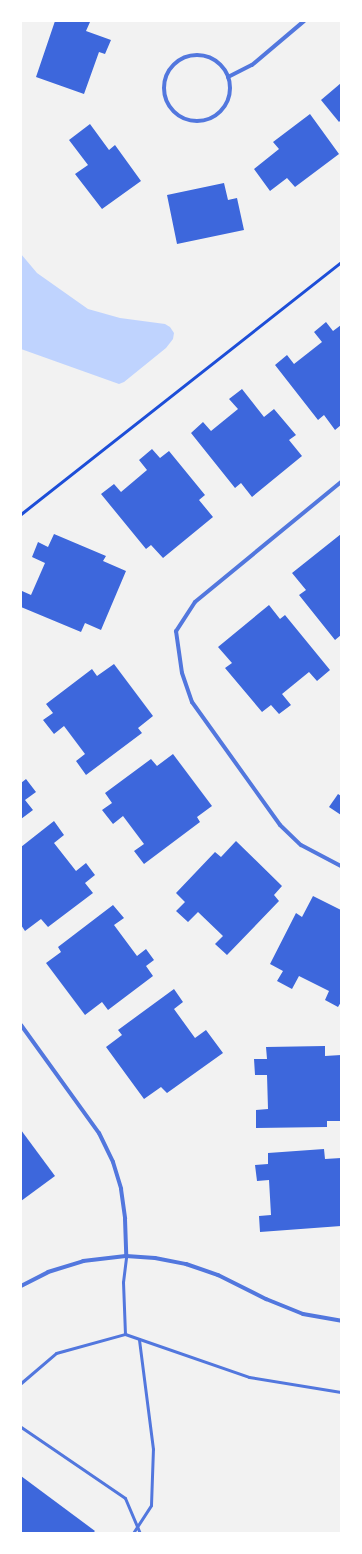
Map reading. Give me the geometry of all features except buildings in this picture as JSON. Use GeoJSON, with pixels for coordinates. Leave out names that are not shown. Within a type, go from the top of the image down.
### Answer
{"type":"FeatureCollection","features":[{"type":"Feature","properties":{"kind":"street"},"geometry":{"type":"LineString","coordinates":[[228,76],[252,65],[304,21]]}},
{"type":"Feature","properties":{"kind":"street"},"geometry":{"type":"LineString","coordinates":[[192,55],[203,55],[214,59],[228,76],[230,87],[229,98],[224,108],[217,115],[207,120],[197,122],[186,120],[176,115],[169,107],[164,97],[163,86],[166,75],[172,65],[181,58],[192,55]]}},
{"type":"Feature","properties":{"kind":"street"},"geometry":{"type":"LineString","coordinates":[[341,482],[195,602],[176,631],[182,673],[192,702],[280,825],[301,845],[341,866]]}},
{"type":"Feature","properties":{"kind":"street"},"geometry":{"type":"LineString","coordinates":[[21,1025],[99,1134],[113,1162],[121,1189],[125,1219],[126,1256]]}},
{"type":"Feature","properties":{"kind":"street"},"geometry":{"type":"LineString","coordinates":[[21,1286],[48,1272],[84,1261],[126,1256],[155,1258],[186,1264],[218,1275],[266,1299],[303,1314],[341,1321]]}},
{"type":"Feature","properties":{"kind":"lane"},"geometry":{"type":"LineString","coordinates":[[125,1334],[123,1282],[126,1256]]}},
{"type":"Feature","properties":{"kind":"lane"},"geometry":{"type":"LineString","coordinates":[[21,1383],[56,1352],[125,1334],[249,1377],[341,1392]]}},
{"type":"Feature","properties":{"kind":"lane"},"geometry":{"type":"LineString","coordinates":[[133,1533],[151,1505],[153,1449],[139,1339]]}},
{"type":"Feature","properties":{"kind":"lane"},"geometry":{"type":"LineString","coordinates":[[21,1427],[126,1498],[140,1533]]}},
{"type":"Feature","properties":{"kind":"path"},"geometry":{"type":"LineString","coordinates":[[21,514],[341,262]]}},
{"type":"Feature","properties":{"kind":"water"},"geometry":{"type":"Polygon","coordinates":[[[21,254],[37,273],[88,309],[120,318],[165,324],[170,327],[174,333],[173,339],[166,348],[124,382],[119,384],[21,349],[21,254]]]}}]}
